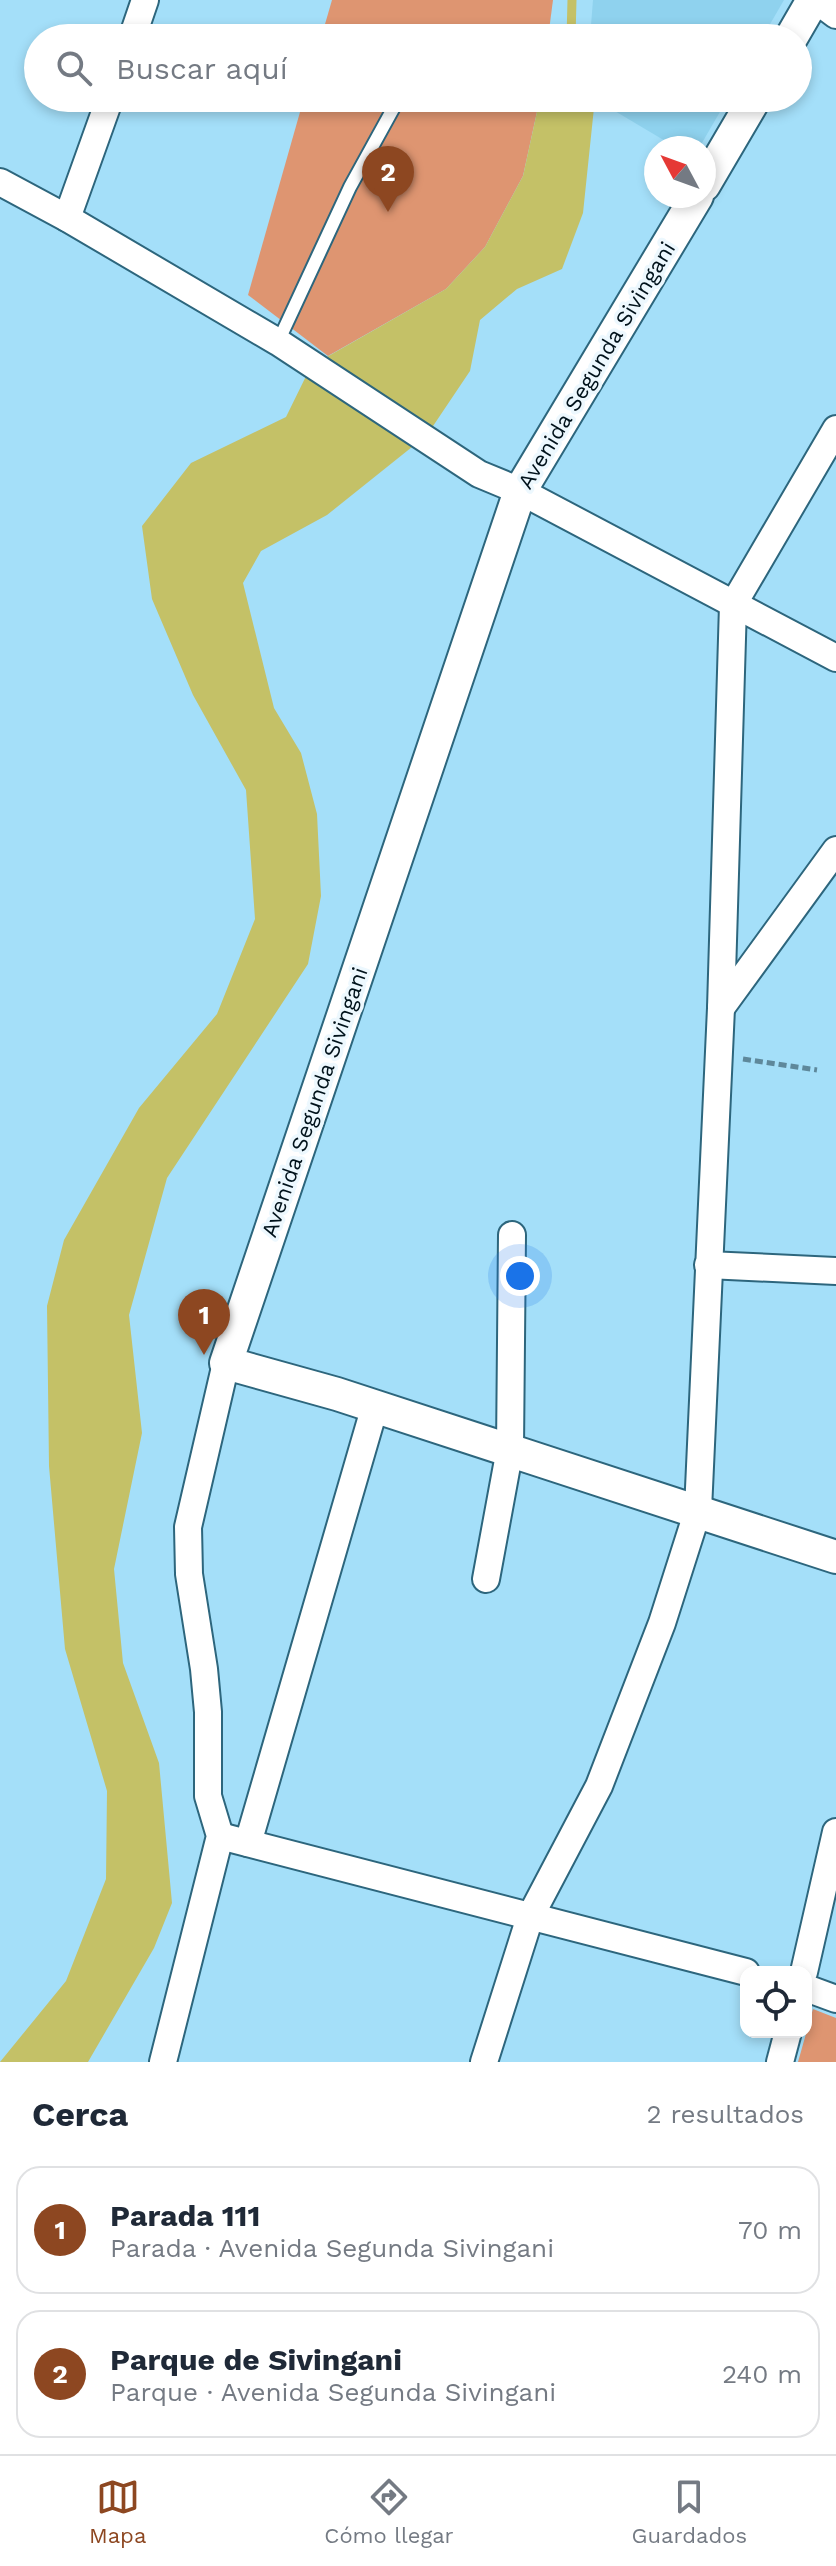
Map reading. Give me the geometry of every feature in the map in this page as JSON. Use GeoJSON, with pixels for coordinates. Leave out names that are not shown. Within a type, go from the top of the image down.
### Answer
{"type":"FeatureCollection","features":[{"type":"Feature","properties":{"kind":"street"},"geometry":{"type":"LineString","coordinates":[[137,24],[145,0]]}},
{"type":"Feature","properties":{"kind":"street"},"geometry":{"type":"LineString","coordinates":[[800,24],[815,0],[836,15]]}},
{"type":"Feature","properties":{"kind":"street"},"geometry":{"type":"LineString","coordinates":[[67,218],[105,112]]}},
{"type":"Feature","properties":{"kind":"street"},"geometry":{"type":"LineString","coordinates":[[716,165],[747,112]]}},
{"type":"Feature","properties":{"kind":"street"},"geometry":{"type":"LineString","coordinates":[[0,182],[278,342],[479,474],[520,491],[836,658]]}},
{"type":"Feature","properties":{"kind":"street","name":"Avenida Segunda Sivingani"},"geometry":{"type":"LineString","coordinates":[[220,1836],[208,1796],[208,1712],[189,1574],[188,1527],[226,1363],[520,491],[690,208]]}},
{"type":"Feature","properties":{"kind":"street"},"geometry":{"type":"LineString","coordinates":[[484,2062],[530,1917],[599,1786],[662,1623],[698,1510],[721,1008],[733,605],[836,429]]}},
{"type":"Feature","properties":{"kind":"street"},"geometry":{"type":"LineString","coordinates":[[721,1008],[836,850]]}},
{"type":"Feature","properties":{"kind":"street"},"geometry":{"type":"LineString","coordinates":[[486,1579],[510,1449],[512,1235]]}},
{"type":"Feature","properties":{"kind":"street"},"geometry":{"type":"LineString","coordinates":[[708,1265],[836,1271]]}},
{"type":"Feature","properties":{"kind":"street"},"geometry":{"type":"LineString","coordinates":[[226,1363],[375,1406],[836,1557]]}},
{"type":"Feature","properties":{"kind":"street"},"geometry":{"type":"LineString","coordinates":[[248,1843],[375,1406]]}},
{"type":"Feature","properties":{"kind":"street"},"geometry":{"type":"LineString","coordinates":[[805,1966],[836,1832]]}},
{"type":"Feature","properties":{"kind":"street"},"geometry":{"type":"LineString","coordinates":[[163,2062],[220,1836],[740,1970]]}},
{"type":"Feature","properties":{"kind":"street"},"geometry":{"type":"LineString","coordinates":[[812,1990],[836,1999]]}},
{"type":"Feature","properties":{"kind":"street"},"geometry":{"type":"LineString","coordinates":[[780,2062],[786,2038]]}},
{"type":"Feature","properties":{"kind":"lane"},"geometry":{"type":"LineString","coordinates":[[278,342],[350,187],[391,112]]}},
{"type":"Feature","properties":{"kind":"path"},"geometry":{"type":"LineString","coordinates":[[718,1055],[817,1070]]}},
{"type":"Feature","properties":{"kind":"shaded area"},"geometry":{"type":"Polygon","coordinates":[[[332,0],[553,0],[550,24],[325,24],[332,0]]]}},
{"type":"Feature","properties":{"kind":"shaded area"},"geometry":{"type":"Polygon","coordinates":[[[593,0],[784,0],[770,24],[591,24],[593,0]]]}},
{"type":"Feature","properties":{"kind":"shaded area"},"geometry":{"type":"Polygon","coordinates":[[[300,112],[537,112],[523,176],[485,247],[446,289],[328,356],[248,295],[300,112]]]}},
{"type":"Feature","properties":{"kind":"shaded area"},"geometry":{"type":"Polygon","coordinates":[[[537,112],[594,112],[583,213],[562,269],[517,289],[480,320],[470,371],[427,435],[327,515],[261,551],[243,583],[274,708],[301,753],[317,814],[321,896],[308,964],[167,1178],[129,1315],[142,1433],[114,1569],[123,1663],[159,1763],[172,1903],[154,1948],[88,2062],[0,2062],[66,1981],[106,1879],[107,1791],[65,1649],[49,1466],[47,1306],[64,1240],[139,1108],[217,1014],[255,919],[246,790],[193,695],[152,599],[142,526],[191,463],[286,417],[311,366],[446,289],[485,247],[523,176],[537,112]]]}},
{"type":"Feature","properties":{"kind":"shaded area"},"geometry":{"type":"Polygon","coordinates":[[[617,112],[720,112],[706,136],[657,136],[617,112]]]}},
{"type":"Feature","properties":{"kind":"shaded area"},"geometry":{"type":"Polygon","coordinates":[[[813,2009],[836,2018],[836,2062],[798,2062],[805,2038],[812,2038],[813,2009]]]}},
{"type":"Feature","properties":{"kind":"waterway"},"geometry":{"type":"LineString","coordinates":[[571,24],[572,0]]}},
{"type":"Feature","properties":{"kind":"place","name":"Parque de Sivingani"},"geometry":{"type":"Point","coordinates":[388,212]}},
{"type":"Feature","properties":{"kind":"place","name":"Parada 111"},"geometry":{"type":"Point","coordinates":[204,1355]}}]}
